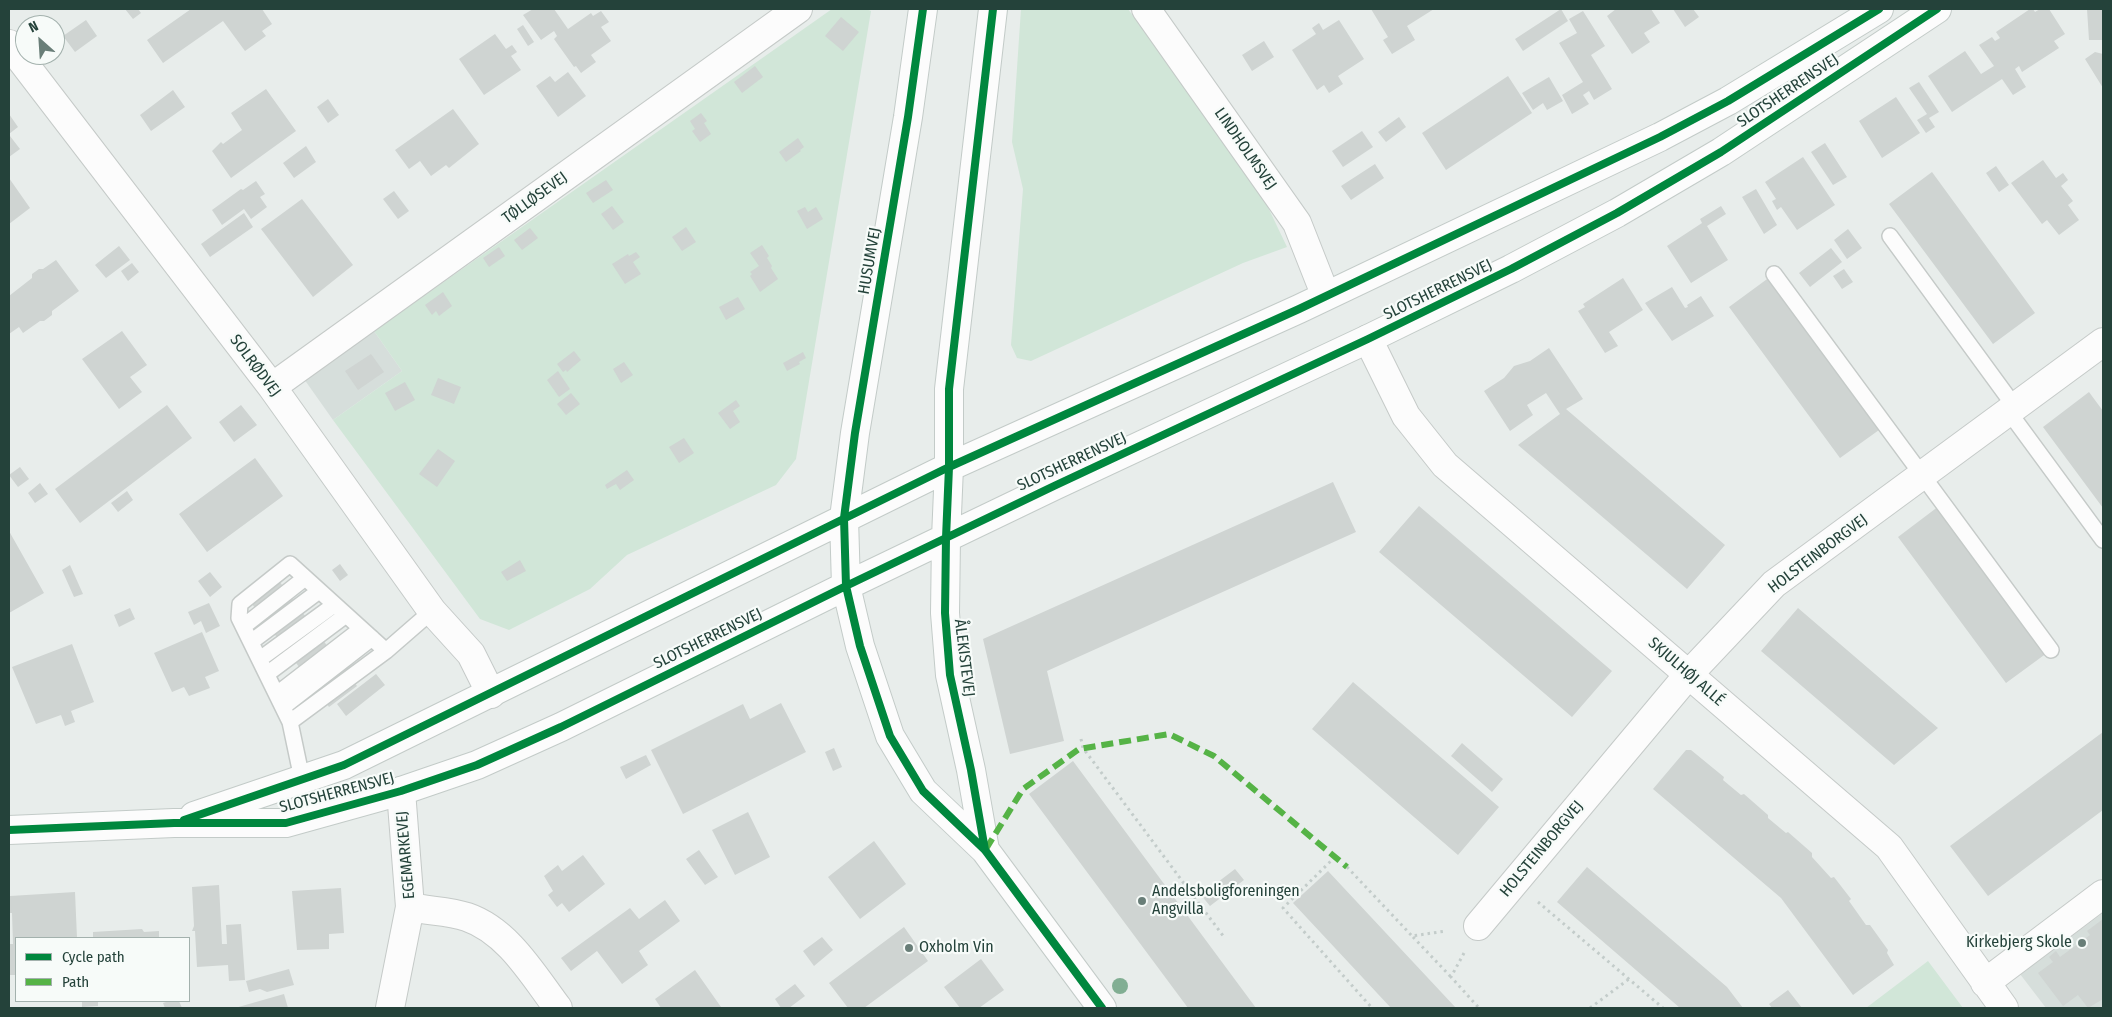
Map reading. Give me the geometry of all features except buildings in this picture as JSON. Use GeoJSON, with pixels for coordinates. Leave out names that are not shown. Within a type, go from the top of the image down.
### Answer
{"type":"FeatureCollection","features":[{"type":"Feature","properties":{"kind":"street","name":"TØLLØSEVEJ"},"geometry":{"type":"LineString","coordinates":[[272,387],[798,9]]}},
{"type":"Feature","properties":{"kind":"street","name":"HUSUMVEJ"},"geometry":{"type":"LineString","coordinates":[[844,518],[857,420],[908,118],[923,9]]}},
{"type":"Feature","properties":{"kind":"street"},"geometry":{"type":"LineString","coordinates":[[949,467],[949,389],[993,9]]}},
{"type":"Feature","properties":{"kind":"street","name":"SLOTSHERRENSVEJ"},"geometry":{"type":"LineString","coordinates":[[174,823],[344,765],[949,467],[1299,309],[1325,294],[1660,137],[1728,101],[1879,9]]}},
{"type":"Feature","properties":{"kind":"street","name":"SLOTSHERRENSVEJ"},"geometry":{"type":"LineString","coordinates":[[9,830],[174,823],[286,823],[400,791],[477,765],[561,727],[846,586],[1368,339],[1511,269],[1617,213],[1721,152],[1937,9]]}},
{"type":"Feature","properties":{"kind":"street","name":"LINDHOLMSVEJ"},"geometry":{"type":"LineString","coordinates":[[1150,10],[1297,223],[1325,294]]}},
{"type":"Feature","properties":{"kind":"street","name":"SOLRØDVEJ"},"geometry":{"type":"LineString","coordinates":[[9,44],[272,387],[432,612],[471,654],[491,694]]}},
{"type":"Feature","properties":{"kind":"street","name":"SKJULHØJ ALLÉ"},"geometry":{"type":"LineString","coordinates":[[1368,339],[1406,416],[1445,465],[1889,847],[2004,1008]]}},
{"type":"Feature","properties":{"kind":"street","name":"HOLSTEINBORGVEJ"},"geometry":{"type":"LineString","coordinates":[[1478,926],[1689,674],[1774,584],[2103,342]]}},
{"type":"Feature","properties":{"kind":"street","name":"ÅLEKISTEVEJ"},"geometry":{"type":"LineString","coordinates":[[949,467],[945,613],[950,675],[985,850]]}},
{"type":"Feature","properties":{"kind":"street","name":"ÅLEKISTEVEJ"},"geometry":{"type":"LineString","coordinates":[[844,518],[846,586],[860,646],[890,736],[923,790],[985,850],[1102,1008]]}},
{"type":"Feature","properties":{"kind":"street","name":"EGEMARKEVEJ"},"geometry":{"type":"LineString","coordinates":[[390,1008],[410,907],[400,791]]}},
{"type":"Feature","properties":{"kind":"street"},"geometry":{"type":"LineString","coordinates":[[1985,983],[2103,894]]}},
{"type":"Feature","properties":{"kind":"street"},"geometry":{"type":"LineString","coordinates":[[410,907],[467,917],[490,929],[516,952],[558,1008]]}},
{"type":"Feature","properties":{"kind":"lane"},"geometry":{"type":"LineString","coordinates":[[1890,236],[2103,540]]}},
{"type":"Feature","properties":{"kind":"lane"},"geometry":{"type":"LineString","coordinates":[[1774,274],[2052,650]]}},
{"type":"Feature","properties":{"kind":"lane"},"geometry":{"type":"LineString","coordinates":[[302,779],[290,722],[239,618],[240,604],[290,564],[386,651]]}},
{"type":"Feature","properties":{"kind":"lane"},"geometry":{"type":"LineString","coordinates":[[244,626],[305,578]]}},
{"type":"Feature","properties":{"kind":"lane"},"geometry":{"type":"LineString","coordinates":[[251,642],[319,591]]}},
{"type":"Feature","properties":{"kind":"lane"},"geometry":{"type":"LineString","coordinates":[[260,659],[334,604]]}},
{"type":"Feature","properties":{"kind":"lane"},"geometry":{"type":"LineString","coordinates":[[290,722],[386,651],[432,612]]}},
{"type":"Feature","properties":{"kind":"lane"},"geometry":{"type":"LineString","coordinates":[[267,674],[346,615]]}},
{"type":"Feature","properties":{"kind":"lane"},"geometry":{"type":"LineString","coordinates":[[280,700],[366,634]]}},
{"type":"Feature","properties":{"kind":"path"},"geometry":{"type":"LineString","coordinates":[[1081,739],[1083,748],[1224,938]]}},
{"type":"Feature","properties":{"kind":"path"},"geometry":{"type":"LineString","coordinates":[[1335,857],[1283,908],[1372,1008]]}},
{"type":"Feature","properties":{"kind":"path"},"geometry":{"type":"LineString","coordinates":[[1347,867],[1479,1008]]}},
{"type":"Feature","properties":{"kind":"path"},"geometry":{"type":"LineString","coordinates":[[1534,899],[1663,1008]]}},
{"type":"Feature","properties":{"kind":"path"},"geometry":{"type":"LineString","coordinates":[[1412,936],[1478,926]]}},
{"type":"Feature","properties":{"kind":"path"},"geometry":{"type":"LineString","coordinates":[[1451,977],[1478,926]]}},
{"type":"Feature","properties":{"kind":"path"},"geometry":{"type":"LineString","coordinates":[[1590,1008],[1629,979]]}},
{"type":"Feature","properties":{"kind":"shaded area"},"geometry":{"type":"Polygon","coordinates":[[[374,331],[402,371],[333,420],[304,379],[374,331]]]}},
{"type":"Feature","properties":{"kind":"shaded area","name":"Kirkebjerg Skole"},"geometry":{"type":"Polygon","coordinates":[[[2103,913],[2103,1008],[2046,1008],[2020,974],[2103,913]]]}},
{"type":"Feature","properties":{"kind":"green space"},"geometry":{"type":"Polygon","coordinates":[[[832,9],[866,9],[871,11],[796,459],[776,485],[627,555],[590,589],[509,630],[480,619],[333,420],[402,371],[374,331],[832,9]]]}},
{"type":"Feature","properties":{"kind":"green space"},"geometry":{"type":"Polygon","coordinates":[[[1021,9],[1128,9],[1266,203],[1287,247],[1243,263],[1031,361],[1017,358],[1011,345],[1023,189],[1012,142],[1021,9]]]}},
{"type":"Feature","properties":{"kind":"green space"},"geometry":{"type":"Polygon","coordinates":[[[1928,961],[1963,1008],[1866,1008],[1928,961]]]}},
{"type":"Feature","properties":{"kind":"marked path"},"geometry":{"type":"LineString","coordinates":[[986,849],[1023,789],[1079,749],[1169,734],[1214,756],[1347,867]]}},
{"type":"Feature","properties":{"kind":"cycle path"},"geometry":{"type":"LineString","coordinates":[[923,9],[908,117],[855,433],[844,518],[846,586],[860,646],[890,736],[923,791],[985,850],[1102,1008]]}},
{"type":"Feature","properties":{"kind":"cycle path"},"geometry":{"type":"LineString","coordinates":[[985,850],[971,770],[950,675],[945,613],[949,389],[993,9]]}},
{"type":"Feature","properties":{"kind":"cycle path"},"geometry":{"type":"LineString","coordinates":[[184,820],[344,765],[949,467],[1299,309],[1660,137],[1728,101],[1879,9]]}},
{"type":"Feature","properties":{"kind":"cycle path"},"geometry":{"type":"LineString","coordinates":[[9,830],[174,823],[286,823],[401,791],[477,765],[561,727],[846,586],[1368,339],[1511,269],[1617,213],[1721,152],[1937,9]]}},
{"type":"Feature","properties":{"kind":"place","name":"Andelsboligforeningen Angvilla"},"geometry":{"type":"Point","coordinates":[1142,901]}},
{"type":"Feature","properties":{"kind":"place","name":"Kirkebjerg Skole"},"geometry":{"type":"Point","coordinates":[2082,943]}},
{"type":"Feature","properties":{"kind":"place","name":"Oxholm Vin"},"geometry":{"type":"Point","coordinates":[909,948]}}]}
